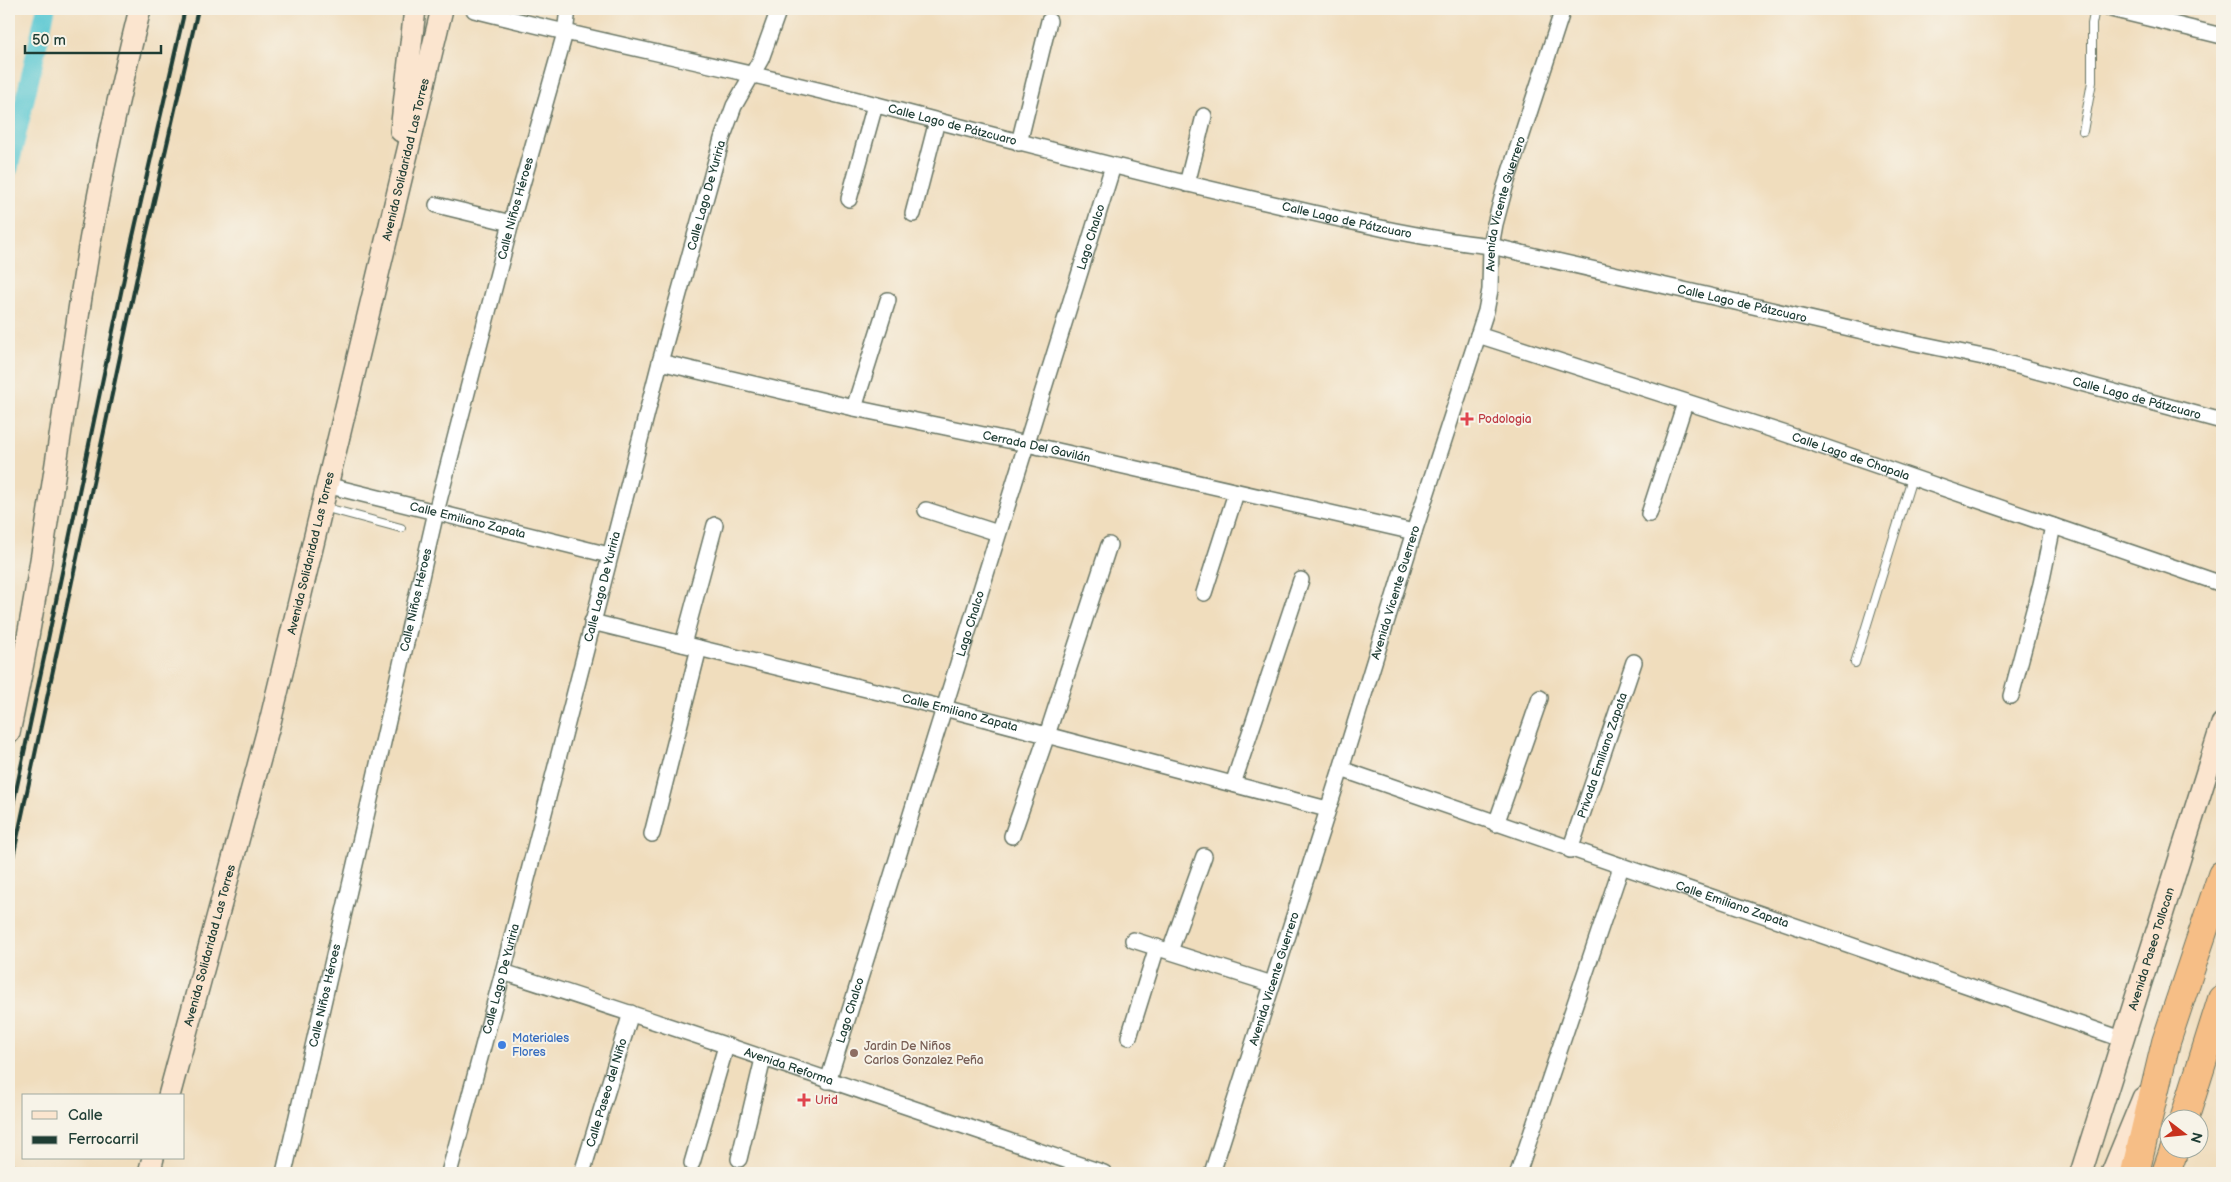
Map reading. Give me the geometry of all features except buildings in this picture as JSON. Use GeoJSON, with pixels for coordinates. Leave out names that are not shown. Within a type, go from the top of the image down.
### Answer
{"type":"FeatureCollection","features":[{"type":"Feature","properties":{"kind":"highway"},"geometry":{"type":"LineString","coordinates":[[2135,1173],[2166,1042],[2222,875]]}},
{"type":"Feature","properties":{"kind":"highway"},"geometry":{"type":"LineString","coordinates":[[2187,1110],[2222,999]]}},
{"type":"Feature","properties":{"kind":"highway"},"geometry":{"type":"LineString","coordinates":[[2166,1173],[2171,1160]]}},
{"type":"Feature","properties":{"kind":"main road"},"geometry":{"type":"LineString","coordinates":[[9,733],[37,590],[98,200],[140,9]]}},
{"type":"Feature","properties":{"kind":"main road"},"geometry":{"type":"LineString","coordinates":[[98,200],[115,147],[149,9]]}},
{"type":"Feature","properties":{"kind":"main road"},"geometry":{"type":"LineString","coordinates":[[397,186],[403,100],[415,9]]}},
{"type":"Feature","properties":{"kind":"main road","name":"Avenida Solidaridad Las Torres"},"geometry":{"type":"LineString","coordinates":[[171,1094],[271,718],[397,186],[442,9]]}},
{"type":"Feature","properties":{"kind":"main road","name":"Avenida Paseo Tollocan"},"geometry":{"type":"LineString","coordinates":[[2081,1173],[2222,724]]}},
{"type":"Feature","properties":{"kind":"main road"},"geometry":{"type":"LineString","coordinates":[[2112,1173],[2166,1042]]}},
{"type":"Feature","properties":{"kind":"main road"},"geometry":{"type":"LineString","coordinates":[[149,1173],[152,1160]]}},
{"type":"Feature","properties":{"kind":"street","name":"Calle Niños Héroes"},"geometry":{"type":"LineString","coordinates":[[284,1173],[436,512],[511,222],[565,33],[568,9]]}},
{"type":"Feature","properties":{"kind":"street","name":"Calle Lago De Yuriria"},"geometry":{"type":"LineString","coordinates":[[449,1173],[503,972],[609,555],[722,139],[734,106],[743,88],[754,74],[767,44],[778,9]]}},
{"type":"Feature","properties":{"kind":"street","name":"Avenida Vicente Guerrero"},"geometry":{"type":"LineString","coordinates":[[1212,1173],[1478,335],[1490,290],[1491,246],[1505,187],[1563,9]]}},
{"type":"Feature","properties":{"kind":"street"},"geometry":{"type":"LineString","coordinates":[[2111,9],[2222,36]]}},
{"type":"Feature","properties":{"kind":"street","name":"Calle Lago de Pátzcuaro"},"geometry":{"type":"LineString","coordinates":[[474,10],[565,33],[754,74],[1019,143],[1188,184],[1405,233],[1454,242],[1491,246],[1988,358],[2222,421]]}},
{"type":"Feature","properties":{"kind":"street"},"geometry":{"type":"LineString","coordinates":[[1019,143],[1049,21]]}},
{"type":"Feature","properties":{"kind":"street"},"geometry":{"type":"LineString","coordinates":[[849,199],[874,105]]}},
{"type":"Feature","properties":{"kind":"street"},"geometry":{"type":"LineString","coordinates":[[1188,184],[1204,116]]}},
{"type":"Feature","properties":{"kind":"street"},"geometry":{"type":"LineString","coordinates":[[913,214],[937,121]]}},
{"type":"Feature","properties":{"kind":"street","name":"Lago Chalco"},"geometry":{"type":"LineString","coordinates":[[828,1081],[1113,166]]}},
{"type":"Feature","properties":{"kind":"street"},"geometry":{"type":"LineString","coordinates":[[437,205],[511,222]]}},
{"type":"Feature","properties":{"kind":"street"},"geometry":{"type":"LineString","coordinates":[[854,408],[888,300]]}},
{"type":"Feature","properties":{"kind":"street","name":"Calle Lago de Chapala"},"geometry":{"type":"LineString","coordinates":[[1478,335],[1783,433],[2222,584]]}},
{"type":"Feature","properties":{"kind":"street","name":"Cerrada Del Gavilán"},"geometry":{"type":"LineString","coordinates":[[660,362],[854,408],[1027,444],[1414,532]]}},
{"type":"Feature","properties":{"kind":"street"},"geometry":{"type":"LineString","coordinates":[[1649,514],[1685,403]]}},
{"type":"Feature","properties":{"kind":"street","name":"Calle Emiliano Zapata"},"geometry":{"type":"LineString","coordinates":[[326,485],[609,555]]}},
{"type":"Feature","properties":{"kind":"street"},"geometry":{"type":"LineString","coordinates":[[1204,592],[1236,493]]}},
{"type":"Feature","properties":{"kind":"street"},"geometry":{"type":"LineString","coordinates":[[926,510],[998,533]]}},
{"type":"Feature","properties":{"kind":"street"},"geometry":{"type":"LineString","coordinates":[[683,644],[715,525]]}},
{"type":"Feature","properties":{"kind":"street"},"geometry":{"type":"LineString","coordinates":[[2012,696],[2041,584],[2053,526]]}},
{"type":"Feature","properties":{"kind":"street"},"geometry":{"type":"LineString","coordinates":[[1012,836],[1109,545]]}},
{"type":"Feature","properties":{"kind":"street"},"geometry":{"type":"LineString","coordinates":[[1233,784],[1301,580]]}},
{"type":"Feature","properties":{"kind":"street","name":"Calle Emiliano Zapata"},"geometry":{"type":"LineString","coordinates":[[592,622],[944,708],[1327,809]]}},
{"type":"Feature","properties":{"kind":"street"},"geometry":{"type":"LineString","coordinates":[[652,834],[699,648]]}},
{"type":"Feature","properties":{"kind":"street","name":"Privada Emiliano Zapata"},"geometry":{"type":"LineString","coordinates":[[1570,850],[1634,662]]}},
{"type":"Feature","properties":{"kind":"street"},"geometry":{"type":"LineString","coordinates":[[1496,824],[1540,698]]}},
{"type":"Feature","properties":{"kind":"street","name":"Calle Emiliano Zapata"},"geometry":{"type":"LineString","coordinates":[[1341,769],[1570,850],[1888,957],[2122,1040]]}},
{"type":"Feature","properties":{"kind":"street"},"geometry":{"type":"LineString","coordinates":[[1129,1037],[1204,856]]}},
{"type":"Feature","properties":{"kind":"street"},"geometry":{"type":"LineString","coordinates":[[1518,1173],[1622,867]]}},
{"type":"Feature","properties":{"kind":"street"},"geometry":{"type":"LineString","coordinates":[[1133,940],[1272,984]]}},
{"type":"Feature","properties":{"kind":"street","name":"Avenida Reforma"},"geometry":{"type":"LineString","coordinates":[[503,972],[1104,1173]]}},
{"type":"Feature","properties":{"kind":"street","name":"Calle Paseo del Niño"},"geometry":{"type":"LineString","coordinates":[[582,1173],[630,1013]]}},
{"type":"Feature","properties":{"kind":"street"},"geometry":{"type":"LineString","coordinates":[[692,1164],[726,1046]]}},
{"type":"Feature","properties":{"kind":"street"},"geometry":{"type":"LineString","coordinates":[[739,1160],[764,1060]]}},
{"type":"Feature","properties":{"kind":"lane"},"geometry":{"type":"LineString","coordinates":[[2083,130],[2092,82],[2092,24],[2095,9]]}},
{"type":"Feature","properties":{"kind":"lane"},"geometry":{"type":"LineString","coordinates":[[1855,663],[1912,478]]}},
{"type":"Feature","properties":{"kind":"lane"},"geometry":{"type":"LineString","coordinates":[[321,507],[400,528]]}},
{"type":"Feature","properties":{"kind":"waterway"},"geometry":{"type":"LineString","coordinates":[[9,168],[46,9]]}},
{"type":"Feature","properties":{"kind":"railway"},"geometry":{"type":"LineString","coordinates":[[9,824],[131,245],[185,9]]}},
{"type":"Feature","properties":{"kind":"railway"},"geometry":{"type":"LineString","coordinates":[[9,876],[143,249],[198,9]]}},
{"type":"Feature","properties":{"kind":"place","name":"Podologia"},"geometry":{"type":"Point","coordinates":[1467,419]}},
{"type":"Feature","properties":{"kind":"place","name":"Materiales Flores"},"geometry":{"type":"Point","coordinates":[502,1045]}},
{"type":"Feature","properties":{"kind":"place","name":"Jardin De Niños Carlos Gonzalez Peña"},"geometry":{"type":"Point","coordinates":[854,1053]}},
{"type":"Feature","properties":{"kind":"place","name":"Urid"},"geometry":{"type":"Point","coordinates":[804,1100]}}]}
